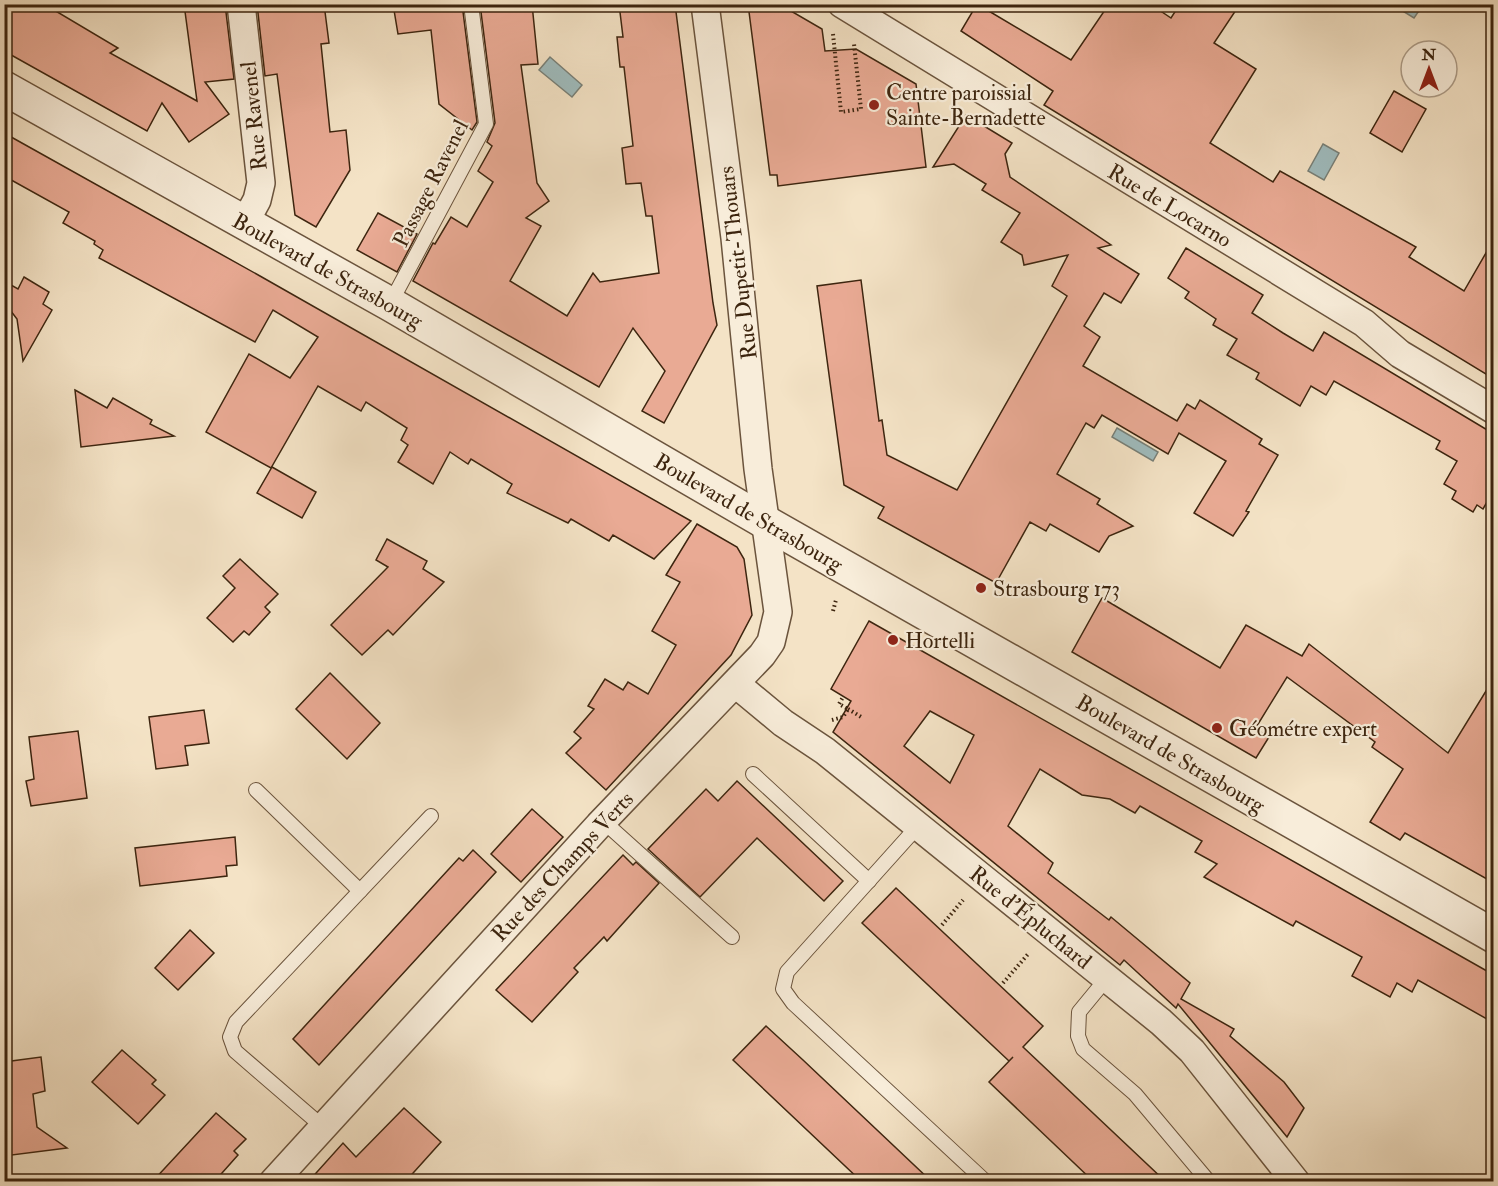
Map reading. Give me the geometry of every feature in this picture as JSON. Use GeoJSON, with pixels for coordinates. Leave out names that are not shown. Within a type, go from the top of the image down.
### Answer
{"type":"FeatureCollection","features":[{"type":"Feature","properties":{"kind":"street","name":"Rue Ravenel"},"geometry":{"type":"LineString","coordinates":[[241,4],[261,183],[257,200],[244,224]]}},
{"type":"Feature","properties":{"kind":"street","name":"Rue Dupetit-Thouars"},"geometry":{"type":"LineString","coordinates":[[705,4],[735,238],[765,522]]}},
{"type":"Feature","properties":{"kind":"street","name":"Rue de Locarno"},"geometry":{"type":"LineString","coordinates":[[837,16],[1364,323],[1400,354],[1494,410]]}},
{"type":"Feature","properties":{"kind":"street","name":"Boulevard de Strasbourg"},"geometry":{"type":"LineString","coordinates":[[4,88],[390,304],[765,522],[1494,936]]}},
{"type":"Feature","properties":{"kind":"street","name":"Rue des Champs Verts"},"geometry":{"type":"LineString","coordinates":[[273,1182],[603,821],[762,656],[776,628],[778,612],[765,522]]}},
{"type":"Feature","properties":{"kind":"street","name":"Rue d'Épluchard"},"geometry":{"type":"LineString","coordinates":[[736,684],[918,826],[1161,1022],[1192,1051],[1295,1181]]}},
{"type":"Feature","properties":{"kind":"lane","name":"Passage Ravenel"},"geometry":{"type":"LineString","coordinates":[[390,304],[486,124],[471,4]]}},
{"type":"Feature","properties":{"kind":"lane"},"geometry":{"type":"LineString","coordinates":[[753,774],[869,881]]}},
{"type":"Feature","properties":{"kind":"lane"},"geometry":{"type":"LineString","coordinates":[[256,790],[360,891]]}},
{"type":"Feature","properties":{"kind":"lane"},"geometry":{"type":"LineString","coordinates":[[323,1127],[235,1051],[230,1037],[236,1022],[430,816]]}},
{"type":"Feature","properties":{"kind":"lane"},"geometry":{"type":"LineString","coordinates":[[603,821],[732,937]]}},
{"type":"Feature","properties":{"kind":"lane"},"geometry":{"type":"LineString","coordinates":[[918,826],[787,972],[783,989],[793,1004],[986,1182]]}},
{"type":"Feature","properties":{"kind":"lane"},"geometry":{"type":"LineString","coordinates":[[1107,978],[1079,1012],[1078,1036],[1083,1049],[1136,1094],[1209,1182]]}},
{"type":"Feature","properties":{"kind":"path"},"geometry":{"type":"LineString","coordinates":[[837,16],[841,112],[861,110],[853,39]]}},
{"type":"Feature","properties":{"kind":"path"},"geometry":{"type":"LineString","coordinates":[[843,697],[839,704],[863,718]]}},
{"type":"Feature","properties":{"kind":"path"},"geometry":{"type":"LineString","coordinates":[[825,718],[831,721],[843,717],[848,709]]}},
{"type":"Feature","properties":{"kind":"path"},"geometry":{"type":"LineString","coordinates":[[942,924],[967,894]]}},
{"type":"Feature","properties":{"kind":"path"},"geometry":{"type":"LineString","coordinates":[[1003,983],[1033,948]]}},
{"type":"Feature","properties":{"kind":"water"},"geometry":{"type":"Polygon","coordinates":[[[1404,4],[1423,5],[1414,18],[1401,10],[1404,4]]]}},
{"type":"Feature","properties":{"kind":"water"},"geometry":{"type":"Polygon","coordinates":[[[550,57],[582,85],[572,97],[539,70],[550,57]]]}},
{"type":"Feature","properties":{"kind":"water"},"geometry":{"type":"Polygon","coordinates":[[[1323,144],[1339,153],[1324,180],[1308,171],[1323,144]]]}},
{"type":"Feature","properties":{"kind":"water"},"geometry":{"type":"Polygon","coordinates":[[[1117,428],[1158,452],[1153,461],[1112,437],[1117,428]]]}},
{"type":"Feature","properties":{"kind":"building"},"geometry":{"type":"Polygon","coordinates":[[[4,4],[44,4],[118,48],[110,53],[197,101],[184,4],[225,4],[234,79],[205,82],[229,114],[189,142],[162,103],[147,131],[4,51],[4,4]]]}},
{"type":"Feature","properties":{"kind":"building"},"geometry":{"type":"Polygon","coordinates":[[[257,4],[324,4],[329,43],[321,44],[330,132],[346,130],[350,170],[316,227],[295,215],[277,74],[265,76],[257,4]]]}},
{"type":"Feature","properties":{"kind":"building"},"geometry":{"type":"Polygon","coordinates":[[[393,4],[462,4],[477,122],[472,130],[439,104],[431,30],[398,34],[393,4]]]}},
{"type":"Feature","properties":{"kind":"building"},"geometry":{"type":"Polygon","coordinates":[[[480,4],[532,4],[538,64],[521,65],[537,183],[549,201],[526,218],[541,226],[510,281],[567,316],[593,273],[600,282],[659,273],[652,216],[646,216],[641,183],[626,184],[622,148],[633,146],[624,67],[620,67],[617,37],[623,37],[619,4],[675,4],[717,325],[664,423],[642,411],[665,371],[633,328],[599,387],[413,281],[433,243],[435,244],[451,217],[467,227],[493,182],[478,171],[492,146],[487,142],[495,123],[480,4]]]}},
{"type":"Feature","properties":{"kind":"building"},"geometry":{"type":"Polygon","coordinates":[[[748,4],[779,4],[822,29],[825,51],[856,49],[916,84],[926,167],[778,186],[777,175],[770,175],[748,4]]]}},
{"type":"Feature","properties":{"kind":"building"},"geometry":{"type":"Polygon","coordinates":[[[977,4],[1071,60],[1109,4],[1150,4],[1171,18],[1180,4],[1240,4],[1214,43],[1256,69],[1210,143],[1273,182],[1280,171],[1416,247],[1409,257],[1464,291],[1494,239],[1494,379],[1044,105],[1053,91],[961,31],[977,4]]]}},
{"type":"Feature","properties":{"kind":"building"},"geometry":{"type":"Polygon","coordinates":[[[1394,91],[1399,94],[1399,99],[1408,99],[1426,109],[1402,152],[1370,133],[1394,91]]]}},
{"type":"Feature","properties":{"kind":"building"},"geometry":{"type":"Polygon","coordinates":[[[966,115],[1012,143],[1005,154],[1010,177],[1111,245],[1098,248],[1139,274],[1121,303],[1104,293],[1084,326],[1100,337],[1083,366],[1177,421],[1187,404],[1195,409],[1200,400],[1262,439],[1259,444],[1278,455],[1246,511],[1249,512],[1233,536],[1194,513],[1226,461],[1179,433],[1168,454],[1102,415],[1094,428],[1086,423],[1057,474],[1100,499],[1097,504],[1133,526],[1109,536],[1099,552],[1050,524],[1046,531],[1030,522],[996,583],[878,518],[884,507],[844,485],[817,286],[861,280],[879,421],[882,420],[887,455],[957,490],[1067,296],[1052,286],[1068,255],[1024,265],[1022,255],[1001,242],[1020,213],[982,190],[986,184],[954,164],[933,167],[966,115]]]}},
{"type":"Feature","properties":{"kind":"building"},"geometry":{"type":"Polygon","coordinates":[[[4,133],[691,521],[654,559],[613,535],[609,541],[571,519],[568,523],[507,493],[512,484],[471,459],[468,464],[450,452],[433,484],[398,462],[408,445],[401,440],[407,428],[366,402],[361,411],[318,386],[271,468],[206,432],[249,354],[290,378],[318,337],[273,310],[255,342],[99,258],[103,250],[94,244],[95,241],[63,223],[69,212],[4,176],[4,133]]]}},
{"type":"Feature","properties":{"kind":"building"},"geometry":{"type":"Polygon","coordinates":[[[378,213],[417,234],[397,272],[357,250],[378,213]]]}},
{"type":"Feature","properties":{"kind":"building"},"geometry":{"type":"Polygon","coordinates":[[[1186,248],[1263,295],[1252,313],[1283,333],[1313,351],[1324,332],[1494,434],[1494,490],[1483,509],[1477,505],[1473,512],[1452,499],[1456,491],[1444,484],[1457,461],[1436,449],[1440,441],[1334,381],[1326,395],[1311,386],[1300,406],[1256,379],[1259,373],[1227,355],[1237,339],[1213,325],[1216,319],[1185,298],[1189,292],[1168,278],[1186,248]]]}},
{"type":"Feature","properties":{"kind":"building"},"geometry":{"type":"Polygon","coordinates":[[[24,277],[49,292],[43,304],[52,310],[23,361],[17,319],[4,302],[4,281],[18,289],[24,277]]]}},
{"type":"Feature","properties":{"kind":"building"},"geometry":{"type":"Polygon","coordinates":[[[75,390],[107,408],[113,398],[152,420],[150,424],[174,436],[81,447],[75,390]]]}},
{"type":"Feature","properties":{"kind":"building"},"geometry":{"type":"Polygon","coordinates":[[[272,467],[316,492],[302,518],[257,493],[272,467]]]}},
{"type":"Feature","properties":{"kind":"building"},"geometry":{"type":"Polygon","coordinates":[[[697,524],[737,547],[744,559],[752,615],[731,655],[606,790],[566,753],[581,738],[574,732],[594,709],[588,706],[605,679],[623,690],[628,682],[648,694],[676,645],[652,631],[680,582],[666,575],[697,524]]]}},
{"type":"Feature","properties":{"kind":"building"},"geometry":{"type":"Polygon","coordinates":[[[387,539],[427,561],[423,569],[444,582],[393,635],[388,630],[362,655],[331,625],[388,567],[376,560],[387,539]]]}},
{"type":"Feature","properties":{"kind":"building"},"geometry":{"type":"Polygon","coordinates":[[[240,559],[278,594],[265,607],[270,612],[249,635],[244,631],[233,642],[207,618],[235,588],[223,576],[240,559]]]}},
{"type":"Feature","properties":{"kind":"building"},"geometry":{"type":"Polygon","coordinates":[[[1102,598],[1220,668],[1246,625],[1302,656],[1309,644],[1448,753],[1494,678],[1494,883],[1405,833],[1400,840],[1370,822],[1403,769],[1372,747],[1375,742],[1287,677],[1255,729],[1269,737],[1256,758],[1072,652],[1102,598]]]}},
{"type":"Feature","properties":{"kind":"building"},"geometry":{"type":"Polygon","coordinates":[[[869,621],[1494,975],[1494,1023],[1418,980],[1412,992],[1397,983],[1390,997],[1352,976],[1362,957],[1296,921],[1293,926],[1204,877],[1217,864],[1195,852],[1202,841],[1140,806],[1135,813],[1110,799],[1082,795],[1040,769],[1008,826],[1053,863],[1048,873],[1109,920],[1111,917],[1190,983],[1181,999],[1234,1029],[1230,1036],[1284,1082],[1304,1108],[1287,1137],[1178,1004],[1176,1008],[1124,960],[1120,965],[833,732],[851,701],[831,689],[869,621]],[[930,711],[904,746],[950,783],[974,735],[930,711]]]}},
{"type":"Feature","properties":{"kind":"building"},"geometry":{"type":"Polygon","coordinates":[[[330,673],[380,723],[347,759],[296,709],[330,673]]]}},
{"type":"Feature","properties":{"kind":"building"},"geometry":{"type":"Polygon","coordinates":[[[204,710],[209,743],[185,746],[188,765],[156,769],[149,717],[204,710]]]}},
{"type":"Feature","properties":{"kind":"building"},"geometry":{"type":"Polygon","coordinates":[[[78,731],[87,798],[31,806],[26,781],[34,779],[29,737],[78,731]]]}},
{"type":"Feature","properties":{"kind":"building"},"geometry":{"type":"Polygon","coordinates":[[[737,781],[843,881],[824,901],[757,838],[700,897],[648,849],[706,789],[718,801],[737,781]]]}},
{"type":"Feature","properties":{"kind":"building"},"geometry":{"type":"Polygon","coordinates":[[[532,809],[563,837],[521,882],[491,854],[532,809]]]}},
{"type":"Feature","properties":{"kind":"building"},"geometry":{"type":"Polygon","coordinates":[[[235,837],[237,865],[226,866],[227,876],[140,886],[135,848],[235,837]]]}},
{"type":"Feature","properties":{"kind":"building"},"geometry":{"type":"Polygon","coordinates":[[[473,850],[496,872],[319,1065],[293,1039],[459,858],[463,861],[473,850]]]}},
{"type":"Feature","properties":{"kind":"building"},"geometry":{"type":"Polygon","coordinates":[[[623,855],[633,865],[636,862],[659,883],[607,941],[604,937],[574,968],[578,972],[532,1022],[496,990],[623,855]]]}},
{"type":"Feature","properties":{"kind":"building"},"geometry":{"type":"Polygon","coordinates":[[[896,888],[1043,1026],[1023,1047],[1166,1182],[1094,1182],[989,1082],[1013,1057],[1009,1061],[862,923],[896,888]]]}},
{"type":"Feature","properties":{"kind":"building"},"geometry":{"type":"Polygon","coordinates":[[[190,930],[214,953],[178,990],[155,968],[190,930]]]}},
{"type":"Feature","properties":{"kind":"building"},"geometry":{"type":"Polygon","coordinates":[[[766,1026],[932,1182],[862,1182],[733,1060],[766,1026]]]}},
{"type":"Feature","properties":{"kind":"building"},"geometry":{"type":"Polygon","coordinates":[[[122,1050],[156,1080],[152,1084],[165,1095],[138,1124],[92,1082],[122,1050]]]}},
{"type":"Feature","properties":{"kind":"building"},"geometry":{"type":"Polygon","coordinates":[[[41,1057],[45,1091],[33,1094],[37,1127],[67,1148],[4,1156],[4,1062],[41,1057]]]}},
{"type":"Feature","properties":{"kind":"building"},"geometry":{"type":"Polygon","coordinates":[[[404,1108],[441,1142],[405,1182],[308,1182],[343,1143],[356,1157],[404,1108]]]}},
{"type":"Feature","properties":{"kind":"building"},"geometry":{"type":"Polygon","coordinates":[[[216,1113],[246,1139],[234,1151],[238,1155],[214,1182],[152,1182],[216,1113]]]}},
{"type":"Feature","properties":{"kind":"place","name":"Centre paroissial Sainte-Bernadette"},"geometry":{"type":"Point","coordinates":[874,105]}},
{"type":"Feature","properties":{"kind":"place","name":"Strasbourg 173"},"geometry":{"type":"Point","coordinates":[981,588]}},
{"type":"Feature","properties":{"kind":"place","name":"Hortelli"},"geometry":{"type":"Point","coordinates":[893,640]}},
{"type":"Feature","properties":{"kind":"place","name":"Géométre expert"},"geometry":{"type":"Point","coordinates":[1217,728]}}]}
